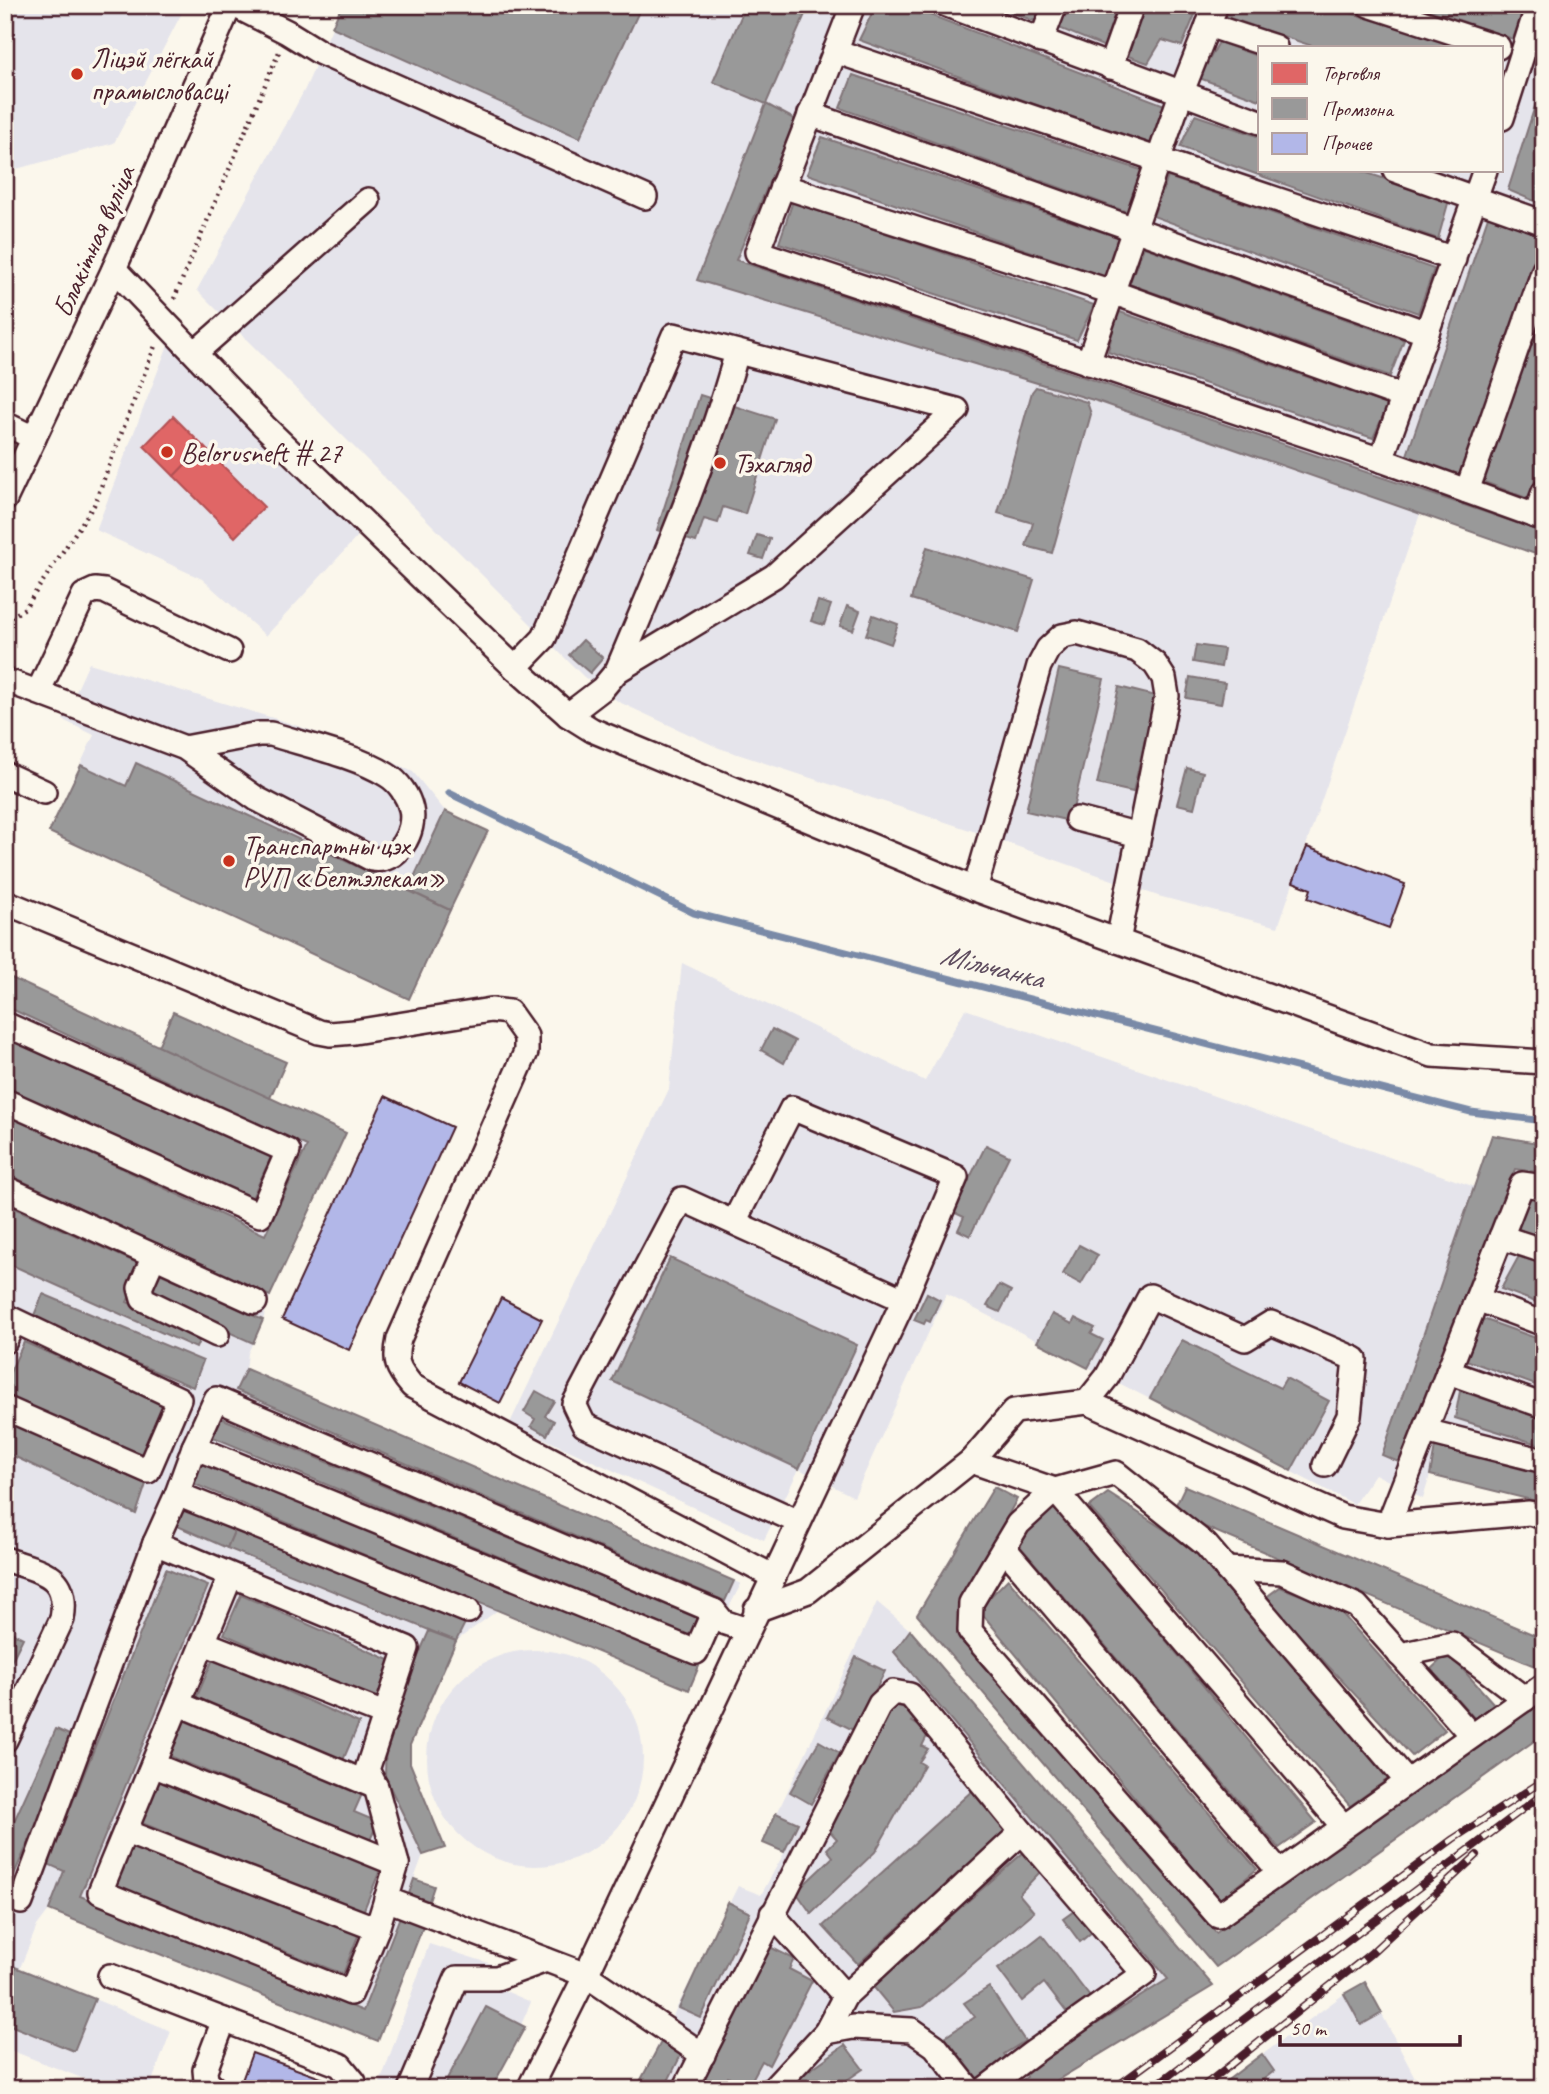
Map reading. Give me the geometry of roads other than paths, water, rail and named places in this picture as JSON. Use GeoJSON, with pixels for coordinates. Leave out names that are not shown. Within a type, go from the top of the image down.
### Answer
{"type":"FeatureCollection","features":[{"type":"Feature","properties":{"kind":"street"},"geometry":{"type":"LineString","coordinates":[[232,5],[287,32],[321,53],[645,197]]}},
{"type":"Feature","properties":{"kind":"street","name":"Блакітная вуліца"},"geometry":{"type":"LineString","coordinates":[[5,499],[114,269],[232,5]]}},
{"type":"Feature","properties":{"kind":"street"},"geometry":{"type":"LineString","coordinates":[[853,5],[757,252],[1381,460],[1540,517],[1544,492]]}},
{"type":"Feature","properties":{"kind":"street"},"geometry":{"type":"LineString","coordinates":[[947,5],[973,10],[1041,41],[1258,121]]}},
{"type":"Feature","properties":{"kind":"street"},"geometry":{"type":"LineString","coordinates":[[1041,41],[1055,5]]}},
{"type":"Feature","properties":{"kind":"street"},"geometry":{"type":"LineString","coordinates":[[1110,67],[1132,5]]}},
{"type":"Feature","properties":{"kind":"street"},"geometry":{"type":"LineString","coordinates":[[1369,5],[1495,46]]}},
{"type":"Feature","properties":{"kind":"street"},"geometry":{"type":"LineString","coordinates":[[1504,91],[1507,50],[1538,5]]}},
{"type":"Feature","properties":{"kind":"street"},"geometry":{"type":"LineString","coordinates":[[1088,363],[1181,94],[1212,15],[1273,46]]}},
{"type":"Feature","properties":{"kind":"street"},"geometry":{"type":"LineString","coordinates":[[835,51],[1454,259]]}},
{"type":"Feature","properties":{"kind":"street"},"geometry":{"type":"LineString","coordinates":[[810,114],[1427,333]]}},
{"type":"Feature","properties":{"kind":"street"},"geometry":{"type":"LineString","coordinates":[[1401,172],[1544,223]]}},
{"type":"Feature","properties":{"kind":"street"},"geometry":{"type":"LineString","coordinates":[[1381,460],[1484,172]]}},
{"type":"Feature","properties":{"kind":"street"},"geometry":{"type":"LineString","coordinates":[[782,186],[1112,292],[1404,397]]}},
{"type":"Feature","properties":{"kind":"street"},"geometry":{"type":"LineString","coordinates":[[195,353],[368,200]]}},
{"type":"Feature","properties":{"kind":"street"},"geometry":{"type":"LineString","coordinates":[[114,269],[264,426],[515,668],[568,715],[592,730],[975,889],[1432,1055],[1544,1062]]}},
{"type":"Feature","properties":{"kind":"street"},"geometry":{"type":"LineString","coordinates":[[1467,491],[1544,270]]}},
{"type":"Feature","properties":{"kind":"street"},"geometry":{"type":"LineString","coordinates":[[515,668],[544,639],[674,335],[957,410],[774,576],[617,671]]}},
{"type":"Feature","properties":{"kind":"street"},"geometry":{"type":"LineString","coordinates":[[568,715],[602,689],[617,671],[678,523],[723,402],[737,352]]}},
{"type":"Feature","properties":{"kind":"street"},"geometry":{"type":"LineString","coordinates":[[5,424],[34,438]]}},
{"type":"Feature","properties":{"kind":"street"},"geometry":{"type":"LineString","coordinates":[[38,692],[84,595],[95,590],[229,651]]}},
{"type":"Feature","properties":{"kind":"street"},"geometry":{"type":"LineString","coordinates":[[975,889],[1039,666],[1048,649],[1062,636],[1077,633],[1137,650],[1155,664],[1164,678],[1167,696],[1118,941]]}},
{"type":"Feature","properties":{"kind":"street"},"geometry":{"type":"LineString","coordinates":[[5,680],[185,748],[257,799],[372,859],[381,861],[394,856],[411,829],[412,811],[405,793],[390,776],[372,766],[271,734],[185,748]]}},
{"type":"Feature","properties":{"kind":"street"},"geometry":{"type":"LineString","coordinates":[[5,774],[44,792]]}},
{"type":"Feature","properties":{"kind":"street"},"geometry":{"type":"LineString","coordinates":[[1077,819],[1139,835]]}},
{"type":"Feature","properties":{"kind":"street"},"geometry":{"type":"LineString","coordinates":[[5,902],[319,1032],[354,1032],[491,1010],[509,1012],[526,1036],[526,1052],[399,1339],[395,1357],[401,1372],[412,1386],[772,1576]]}},
{"type":"Feature","properties":{"kind":"street"},"geometry":{"type":"LineString","coordinates":[[5,1024],[288,1151],[260,1215],[5,1101]]}},
{"type":"Feature","properties":{"kind":"street"},"geometry":{"type":"LineString","coordinates":[[529,2089],[586,1975],[904,1300],[956,1177],[792,1108],[734,1222]]}},
{"type":"Feature","properties":{"kind":"street"},"geometry":{"type":"LineString","coordinates":[[1388,1525],[1522,1184],[1544,1187]]}},
{"type":"Feature","properties":{"kind":"street"},"geometry":{"type":"LineString","coordinates":[[5,1188],[254,1302]]}},
{"type":"Feature","properties":{"kind":"street"},"geometry":{"type":"LineString","coordinates":[[799,1522],[584,1425],[574,1404],[682,1199],[904,1300]]}},
{"type":"Feature","properties":{"kind":"street"},"geometry":{"type":"LineString","coordinates":[[1501,1237],[1544,1251]]}},
{"type":"Feature","properties":{"kind":"street"},"geometry":{"type":"LineString","coordinates":[[154,1256],[140,1288],[143,1299],[217,1335]]}},
{"type":"Feature","properties":{"kind":"street"},"geometry":{"type":"LineString","coordinates":[[1087,1402],[1107,1377],[1150,1296],[1245,1339],[1271,1322],[1355,1359],[1349,1416],[1325,1465]]}},
{"type":"Feature","properties":{"kind":"street"},"geometry":{"type":"LineString","coordinates":[[1477,1298],[1544,1324]]}},
{"type":"Feature","properties":{"kind":"street"},"geometry":{"type":"LineString","coordinates":[[5,1408],[148,1471],[179,1399],[8,1326]]}},
{"type":"Feature","properties":{"kind":"street"},"geometry":{"type":"LineString","coordinates":[[1448,1372],[1544,1406]]}},
{"type":"Feature","properties":{"kind":"street"},"geometry":{"type":"LineString","coordinates":[[21,1902],[155,1544],[216,1399],[714,1611],[723,1622],[751,1620],[808,1591],[971,1461],[1013,1411],[1087,1402],[1343,1517],[1388,1525],[1529,1513],[1544,1517]]}},
{"type":"Feature","properties":{"kind":"street"},"geometry":{"type":"LineString","coordinates":[[1425,1431],[1544,1461]]}},
{"type":"Feature","properties":{"kind":"street"},"geometry":{"type":"LineString","coordinates":[[194,1447],[696,1652],[714,1611]]}},
{"type":"Feature","properties":{"kind":"street"},"geometry":{"type":"LineString","coordinates":[[971,1461],[1055,1490],[1343,1826]]}},
{"type":"Feature","properties":{"kind":"street"},"geometry":{"type":"LineString","coordinates":[[1400,1655],[1452,1644],[1534,1693],[1218,1916],[970,1630],[971,1604],[1018,1524],[1055,1490],[1116,1473],[1206,1545],[1407,1781]]}},
{"type":"Feature","properties":{"kind":"street"},"geometry":{"type":"LineString","coordinates":[[177,1494],[468,1611]]}},
{"type":"Feature","properties":{"kind":"street"},"geometry":{"type":"LineString","coordinates":[[155,1544],[231,1575],[407,1648],[367,1770],[376,1787],[397,1864],[377,1929],[351,1993],[100,1892],[231,1575]]}},
{"type":"Feature","properties":{"kind":"street"},"geometry":{"type":"LineString","coordinates":[[1004,1548],[1279,1871]]}},
{"type":"Feature","properties":{"kind":"street"},"geometry":{"type":"LineString","coordinates":[[5,1559],[48,1574],[60,1587],[66,1600],[62,1619],[5,1740]]}},
{"type":"Feature","properties":{"kind":"street"},"geometry":{"type":"LineString","coordinates":[[1226,1569],[1282,1572],[1357,1606],[1472,1736]]}},
{"type":"Feature","properties":{"kind":"street"},"geometry":{"type":"LineString","coordinates":[[204,1643],[384,1714]]}},
{"type":"Feature","properties":{"kind":"street"},"geometry":{"type":"LineString","coordinates":[[685,2089],[880,1704],[893,1692],[910,1695],[1022,1832],[1144,1974],[985,2089]]}},
{"type":"Feature","properties":{"kind":"street"},"geometry":{"type":"LineString","coordinates":[[179,1704],[376,1787]]}},
{"type":"Feature","properties":{"kind":"street"},"geometry":{"type":"LineString","coordinates":[[153,1765],[397,1864]]}},
{"type":"Feature","properties":{"kind":"street"},"geometry":{"type":"LineString","coordinates":[[126,1832],[377,1929]]}},
{"type":"Feature","properties":{"kind":"street"},"geometry":{"type":"LineString","coordinates":[[773,2089],[826,2032],[845,1996],[1022,1832]]}},
{"type":"Feature","properties":{"kind":"street"},"geometry":{"type":"LineString","coordinates":[[386,1899],[586,1975],[704,2055]]}},
{"type":"Feature","properties":{"kind":"street"},"geometry":{"type":"LineString","coordinates":[[772,1914],[845,1996]]}},
{"type":"Feature","properties":{"kind":"street"},"geometry":{"type":"LineString","coordinates":[[410,2089],[457,1978],[497,1978],[546,1960]]}},
{"type":"Feature","properties":{"kind":"street"},"geometry":{"type":"LineString","coordinates":[[110,1976],[340,2065],[354,2082],[354,2089]]}},
{"type":"Feature","properties":{"kind":"street"},"geometry":{"type":"LineString","coordinates":[[215,2089],[206,2081],[205,2070],[223,2020]]}},
{"type":"Feature","properties":{"kind":"street"},"geometry":{"type":"LineString","coordinates":[[826,2032],[853,2027],[912,2030],[935,2046],[969,2089]]}},
{"type":"Feature","properties":{"kind":"waterway","name":"Мільчанка"},"geometry":{"type":"LineString","coordinates":[[449,793],[694,913],[1471,1112],[1544,1121]]}},
{"type":"Feature","properties":{"kind":"railway"},"geometry":{"type":"LineString","coordinates":[[1113,2089],[1453,1839],[1544,1780]]}},
{"type":"Feature","properties":{"kind":"railway"},"geometry":{"type":"LineString","coordinates":[[1151,2089],[1543,1794]]}},
{"type":"Feature","properties":{"kind":"railway"},"geometry":{"type":"LineString","coordinates":[[1200,2089],[1370,1954],[1477,1855]]}},
{"type":"Feature","properties":{"kind":"place","name":"Ліцэй лёгкай прамысловасці"},"geometry":{"type":"Point","coordinates":[77,74]}},
{"type":"Feature","properties":{"kind":"place","name":"Belorusneft # 27"},"geometry":{"type":"Point","coordinates":[167,452]}},
{"type":"Feature","properties":{"kind":"place","name":"Тэхагляд"},"geometry":{"type":"Point","coordinates":[720,463]}},
{"type":"Feature","properties":{"kind":"place","name":"Транспартны цэх РУП «Белтэлекам»"},"geometry":{"type":"Point","coordinates":[229,861]}}]}
